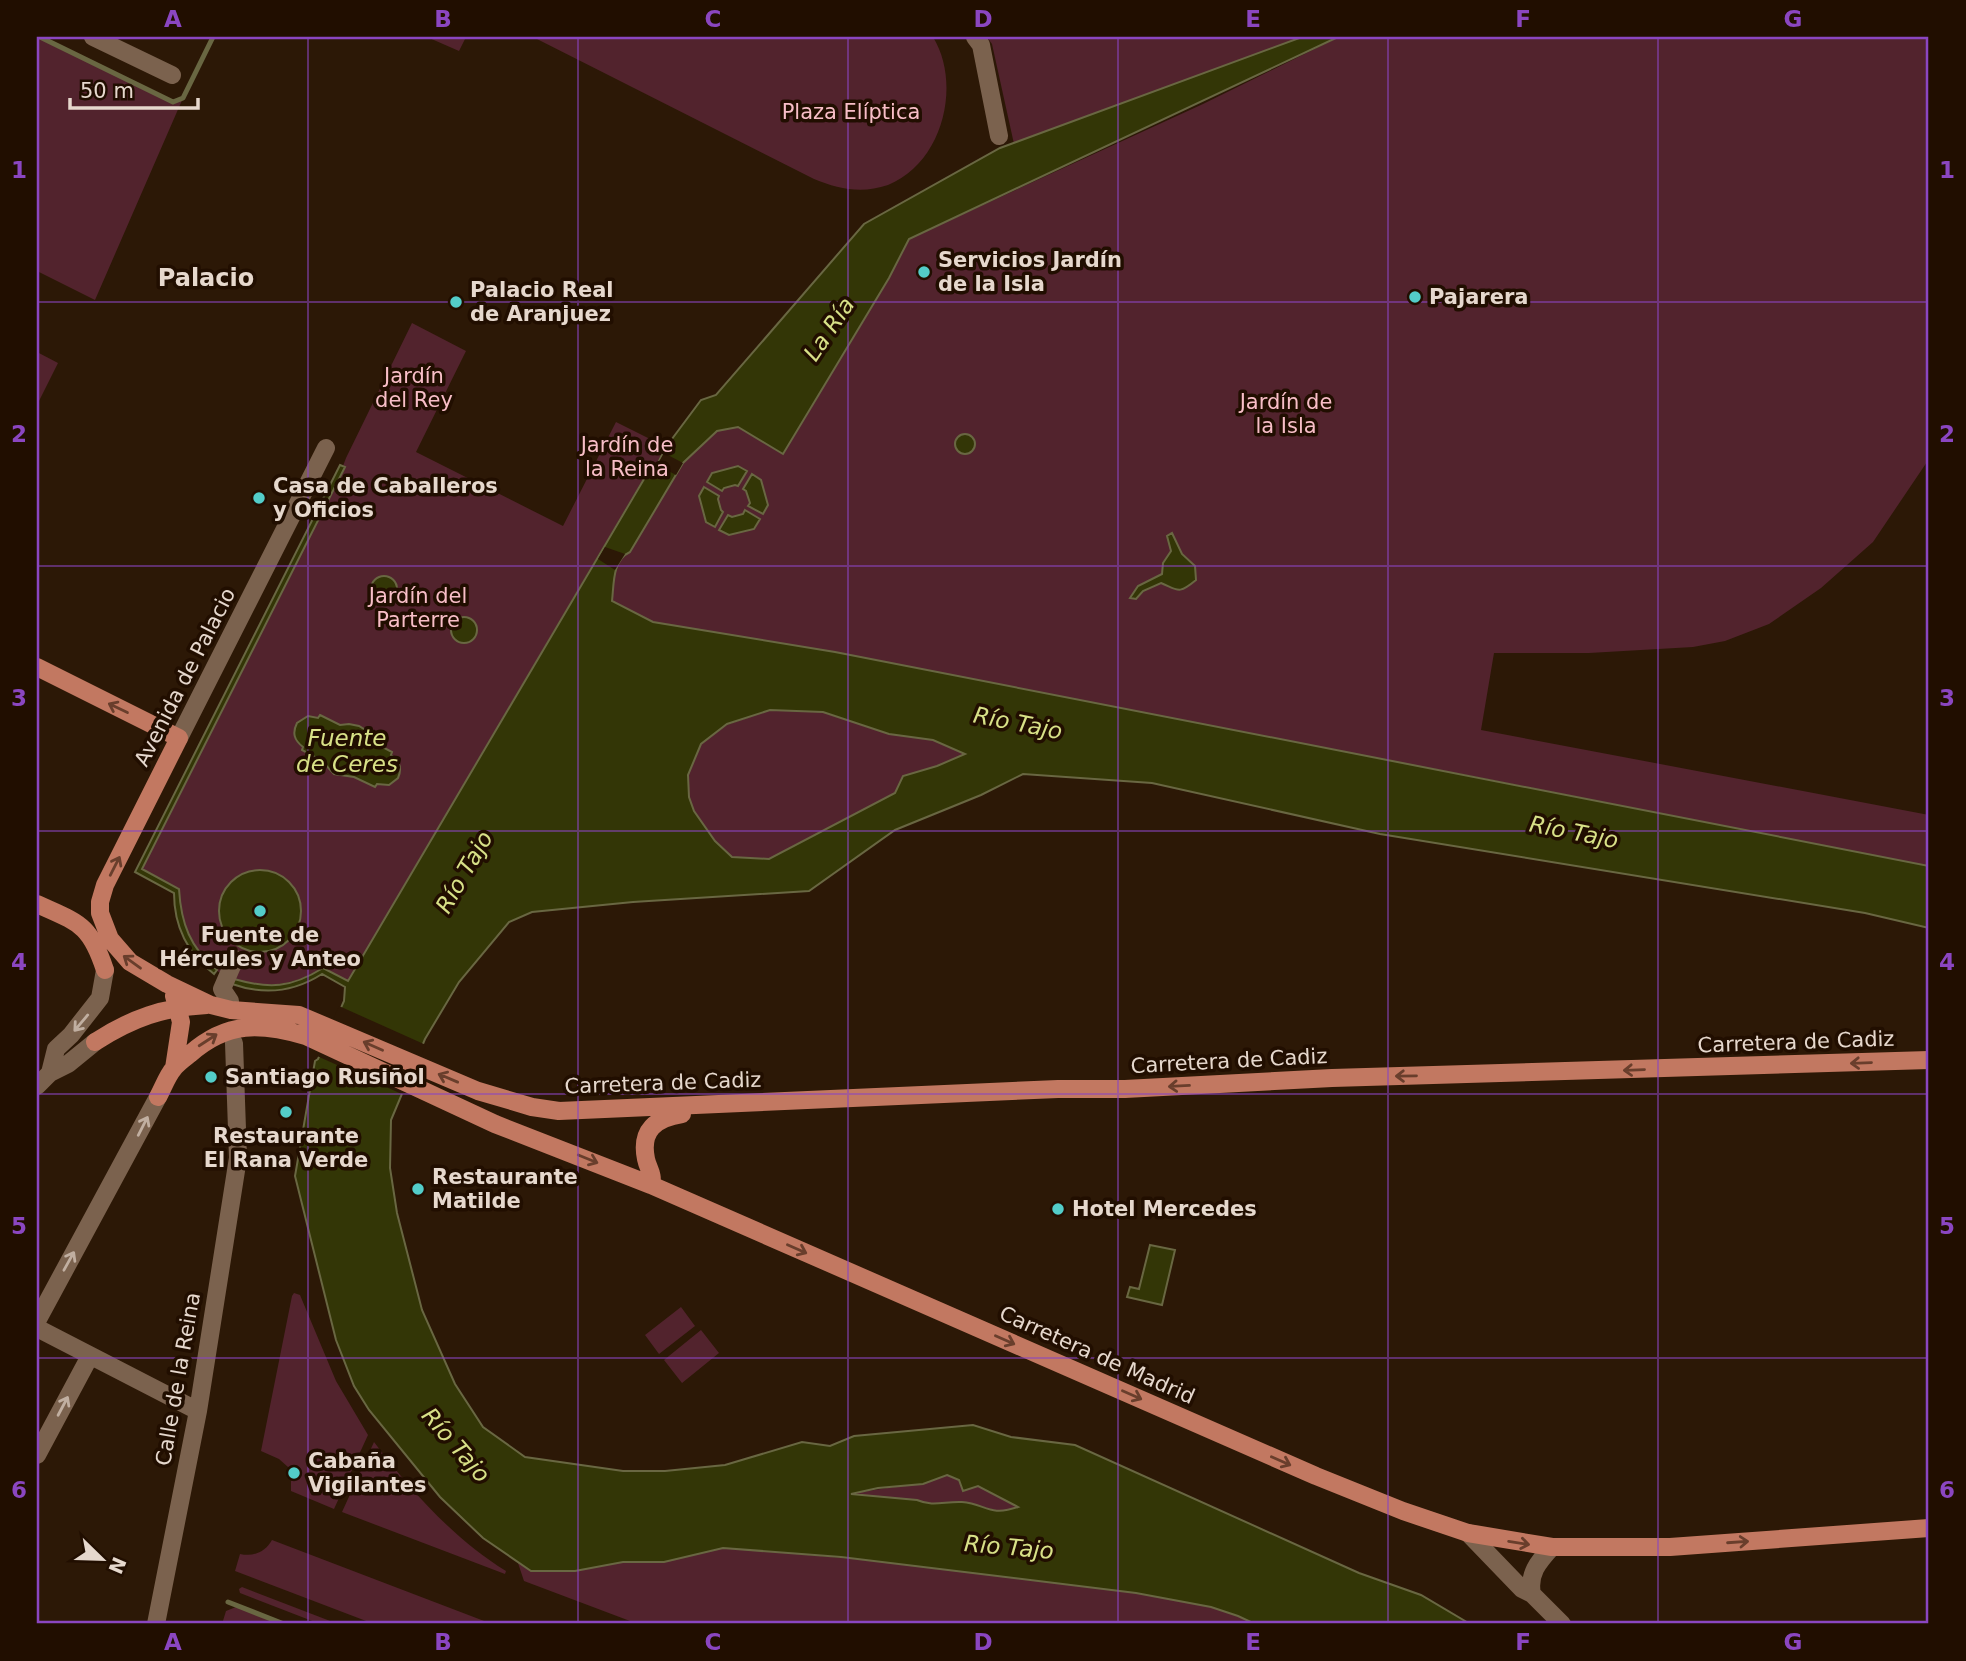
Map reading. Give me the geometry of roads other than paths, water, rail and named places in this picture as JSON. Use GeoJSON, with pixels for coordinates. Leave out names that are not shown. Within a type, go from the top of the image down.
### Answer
{"type":"FeatureCollection","features":[{"type":"Feature","properties":{"kind":"main road"},"geometry":{"type":"LineString","coordinates":[[37,667],[179,738]]}},
{"type":"Feature","properties":{"kind":"main road","name":"Avenida de Palacio"},"geometry":{"type":"LineString","coordinates":[[100,902],[105,886],[179,738]]}},
{"type":"Feature","properties":{"kind":"main road"},"geometry":{"type":"LineString","coordinates":[[79,923],[90,920],[100,902]]}},
{"type":"Feature","properties":{"kind":"main road"},"geometry":{"type":"LineString","coordinates":[[100,902],[99,934],[105,970]]}},
{"type":"Feature","properties":{"kind":"main road"},"geometry":{"type":"LineString","coordinates":[[37,904],[99,934],[123,956],[167,984],[211,1005]]}},
{"type":"Feature","properties":{"kind":"main road"},"geometry":{"type":"LineString","coordinates":[[158,1097],[174,1068],[180,1038],[178,1007],[167,984]]}},
{"type":"Feature","properties":{"kind":"main road"},"geometry":{"type":"LineString","coordinates":[[95,1042],[155,1012],[178,1007],[230,1005],[289,1013],[326,1035],[413,1074]]}},
{"type":"Feature","properties":{"kind":"main road"},"geometry":{"type":"LineString","coordinates":[[174,1068],[202,1043],[233,1028],[326,1035]]}},
{"type":"Feature","properties":{"kind":"main road","name":"Carretera de Cadiz"},"geometry":{"type":"LineString","coordinates":[[413,1074],[532,1107],[579,1112],[699,1104],[1125,1089],[1332,1078],[1929,1060]]}},
{"type":"Feature","properties":{"kind":"main road","name":"Carretera de Madrid"},"geometry":{"type":"LineString","coordinates":[[413,1074],[470,1112],[651,1185],[1316,1476],[1403,1511],[1468,1533],[1552,1548],[1670,1547],[1929,1528]]}},
{"type":"Feature","properties":{"kind":"main road"},"geometry":{"type":"LineString","coordinates":[[651,1185],[654,1177],[645,1150],[653,1124],[661,1118],[692,1112],[699,1104]]}},
{"type":"Feature","properties":{"kind":"street"},"geometry":{"type":"LineString","coordinates":[[93,37],[172,75]]}},
{"type":"Feature","properties":{"kind":"street"},"geometry":{"type":"LineString","coordinates":[[983,39],[999,136]]}},
{"type":"Feature","properties":{"kind":"street","name":"Avenida de Palacio"},"geometry":{"type":"LineString","coordinates":[[179,738],[326,448]]}},
{"type":"Feature","properties":{"kind":"street"},"geometry":{"type":"LineString","coordinates":[[230,1005],[222,989],[235,959]]}},
{"type":"Feature","properties":{"kind":"street"},"geometry":{"type":"LineString","coordinates":[[43,1079],[57,1049],[100,998],[105,970]]}},
{"type":"Feature","properties":{"kind":"street"},"geometry":{"type":"LineString","coordinates":[[43,1079],[68,1064],[95,1042]]}},
{"type":"Feature","properties":{"kind":"street","name":"Calle de la Reina"},"geometry":{"type":"LineString","coordinates":[[156,1624],[198,1411],[238,1158],[234,1043]]}},
{"type":"Feature","properties":{"kind":"street"},"geometry":{"type":"LineString","coordinates":[[37,1321],[158,1097]]}},
{"type":"Feature","properties":{"kind":"street"},"geometry":{"type":"LineString","coordinates":[[37,1328],[198,1411]]}},
{"type":"Feature","properties":{"kind":"street"},"geometry":{"type":"LineString","coordinates":[[37,1455],[90,1356]]}},
{"type":"Feature","properties":{"kind":"street"},"geometry":{"type":"LineString","coordinates":[[1468,1533],[1522,1589],[1532,1594],[1562,1624]]}},
{"type":"Feature","properties":{"kind":"street"},"geometry":{"type":"LineString","coordinates":[[1532,1594],[1532,1573],[1552,1548]]}},
{"type":"Feature","properties":{"kind":"water"},"geometry":{"type":"Polygon","coordinates":[[[1302,37],[1338,37],[909,239],[889,278],[783,454],[738,427],[717,431],[683,463],[630,552],[620,561],[615,574],[612,601],[653,622],[835,652],[1929,866],[1929,928],[1865,913],[1380,834],[1152,783],[1023,774],[981,795],[895,830],[809,891],[633,902],[532,912],[509,922],[459,982],[425,1039],[391,1120],[390,1168],[397,1213],[422,1310],[455,1384],[483,1427],[525,1457],[623,1471],[665,1471],[725,1465],[802,1442],[830,1446],[854,1436],[973,1425],[1011,1437],[1075,1445],[1359,1573],[1421,1595],[1470,1624],[1255,1624],[1211,1607],[1136,1593],[841,1557],[723,1548],[664,1562],[623,1562],[575,1571],[531,1571],[483,1538],[440,1497],[369,1410],[354,1386],[336,1340],[295,1176],[315,1061],[344,1001],[345,987],[322,974],[300,985],[278,990],[255,990],[232,984],[234,979],[280,985],[301,980],[323,968],[348,981],[647,474],[657,465],[666,447],[701,400],[716,395],[864,224],[1000,148],[1302,37]],[[770,710],[727,724],[701,744],[688,775],[689,797],[694,811],[715,841],[732,857],[769,859],[895,793],[903,776],[965,754],[933,740],[889,734],[823,712],[770,710]],[[947,1475],[923,1484],[878,1488],[851,1494],[928,1503],[962,1502],[1000,1511],[1018,1507],[978,1486],[963,1491],[959,1480],[947,1475]]]}},
{"type":"Feature","properties":{"kind":"water"},"geometry":{"type":"Polygon","coordinates":[[[961,434],[969,434],[975,444],[969,454],[961,454],[955,448],[955,440],[961,434]]]}},
{"type":"Feature","properties":{"kind":"water"},"geometry":{"type":"Polygon","coordinates":[[[340,465],[345,467],[142,869],[179,889],[182,913],[189,934],[200,953],[217,970],[214,974],[196,957],[184,938],[176,917],[174,893],[135,872],[340,465]]]}},
{"type":"Feature","properties":{"kind":"water"},"geometry":{"type":"Polygon","coordinates":[[[738,466],[747,471],[738,486],[724,488],[722,491],[707,482],[712,473],[738,466]]]}},
{"type":"Feature","properties":{"kind":"water"},"geometry":{"type":"Polygon","coordinates":[[[752,474],[761,480],[768,505],[763,514],[748,506],[750,503],[743,489],[752,474]]]}},
{"type":"Feature","properties":{"kind":"water"},"geometry":{"type":"Polygon","coordinates":[[[704,487],[719,496],[723,512],[715,527],[706,522],[699,496],[704,487]]]}},
{"type":"Feature","properties":{"kind":"water"},"geometry":{"type":"Polygon","coordinates":[[[745,510],[760,519],[754,529],[729,535],[719,530],[728,515],[732,517],[743,514],[745,510]]]}},
{"type":"Feature","properties":{"kind":"water"},"geometry":{"type":"Polygon","coordinates":[[[1172,533],[1182,554],[1195,566],[1196,580],[1178,590],[1161,583],[1143,591],[1136,599],[1130,598],[1138,586],[1162,574],[1163,563],[1171,551],[1167,536],[1172,533]]]}},
{"type":"Feature","properties":{"kind":"water"},"geometry":{"type":"Polygon","coordinates":[[[384,576],[393,580],[397,589],[393,598],[384,602],[375,598],[371,589],[375,580],[384,576]]]}},
{"type":"Feature","properties":{"kind":"water"},"geometry":{"type":"Polygon","coordinates":[[[464,617],[473,621],[477,630],[473,639],[464,643],[455,639],[451,630],[455,621],[464,617]]]}},
{"type":"Feature","properties":{"kind":"water","name":"Fuente de Ceres"},"geometry":{"type":"Polygon","coordinates":[[[320,715],[340,725],[359,726],[367,731],[373,742],[392,752],[391,755],[399,765],[398,778],[389,785],[377,784],[375,787],[354,777],[334,774],[322,761],[302,750],[303,747],[295,736],[297,723],[308,716],[318,718],[320,715]]]}},
{"type":"Feature","properties":{"kind":"water","name":"Fuente de Hércules y Anteo"},"geometry":{"type":"Polygon","coordinates":[[[260,870],[276,873],[289,882],[298,895],[301,911],[298,927],[289,940],[276,949],[260,952],[244,949],[231,940],[222,927],[219,911],[222,895],[231,882],[244,873],[260,870]]]}},
{"type":"Feature","properties":{"kind":"water"},"geometry":{"type":"Polygon","coordinates":[[[1150,1245],[1175,1250],[1162,1305],[1127,1297],[1130,1287],[1139,1289],[1150,1245]]]}},
{"type":"Feature","properties":{"kind":"waterway"},"geometry":{"type":"LineString","coordinates":[[40,37],[173,102],[183,98],[213,37]]}},
{"type":"Feature","properties":{"kind":"waterway"},"geometry":{"type":"LineString","coordinates":[[228,1602],[284,1624]]}},
{"type":"Feature","properties":{"kind":"place","name":"Servicios Jardín de la Isla"},"geometry":{"type":"Point","coordinates":[924,272]}},
{"type":"Feature","properties":{"kind":"place","name":"Pajarera"},"geometry":{"type":"Point","coordinates":[1415,297]}},
{"type":"Feature","properties":{"kind":"place","name":"Palacio Real de Aranjuez"},"geometry":{"type":"Point","coordinates":[456,302]}},
{"type":"Feature","properties":{"kind":"place","name":"Casa de Caballeros y Oficios"},"geometry":{"type":"Point","coordinates":[259,498]}},
{"type":"Feature","properties":{"kind":"place","name":"Fuente de Hércules y Anteo"},"geometry":{"type":"Point","coordinates":[260,911]}},
{"type":"Feature","properties":{"kind":"place","name":"Santiago Rusiñol"},"geometry":{"type":"Point","coordinates":[211,1077]}},
{"type":"Feature","properties":{"kind":"place","name":"Restaurante El Rana Verde"},"geometry":{"type":"Point","coordinates":[286,1112]}},
{"type":"Feature","properties":{"kind":"place","name":"Restaurante Matilde"},"geometry":{"type":"Point","coordinates":[418,1189]}},
{"type":"Feature","properties":{"kind":"place","name":"Hotel Mercedes"},"geometry":{"type":"Point","coordinates":[1058,1209]}},
{"type":"Feature","properties":{"kind":"place","name":"Cabaña Vigilantes"},"geometry":{"type":"Point","coordinates":[294,1473]}},
{"type":"Feature","properties":{"kind":"district","name":"Palacio"},"geometry":{"type":"Point","coordinates":[206,278]}},
{"type":"Feature","properties":{"kind":"park label","name":"Plaza Elíptica"},"geometry":{"type":"Point","coordinates":[851,112]}},
{"type":"Feature","properties":{"kind":"park label","name":"Jardín del Rey"},"geometry":{"type":"Point","coordinates":[414,388]}},
{"type":"Feature","properties":{"kind":"park label","name":"Jardín de la Isla"},"geometry":{"type":"Point","coordinates":[1286,414]}},
{"type":"Feature","properties":{"kind":"park label","name":"Jardín de la Reina"},"geometry":{"type":"Point","coordinates":[627,457]}},
{"type":"Feature","properties":{"kind":"park label","name":"Jardín del Parterre"},"geometry":{"type":"Point","coordinates":[418,608]}},
{"type":"Feature","properties":{"kind":"water label","name":"La Ría"},"geometry":{"type":"Point","coordinates":[829,329]}},
{"type":"Feature","properties":{"kind":"water label","name":"Río Tajo"},"geometry":{"type":"Point","coordinates":[1018,723]}},
{"type":"Feature","properties":{"kind":"water label","name":"Río Tajo"},"geometry":{"type":"Point","coordinates":[1574,832]}},
{"type":"Feature","properties":{"kind":"water label","name":"Río Tajo"},"geometry":{"type":"Point","coordinates":[464,872]}},
{"type":"Feature","properties":{"kind":"water label","name":"Río Tajo"},"geometry":{"type":"Point","coordinates":[456,1445]}},
{"type":"Feature","properties":{"kind":"water label","name":"Río Tajo"},"geometry":{"type":"Point","coordinates":[1009,1547]}}]}
